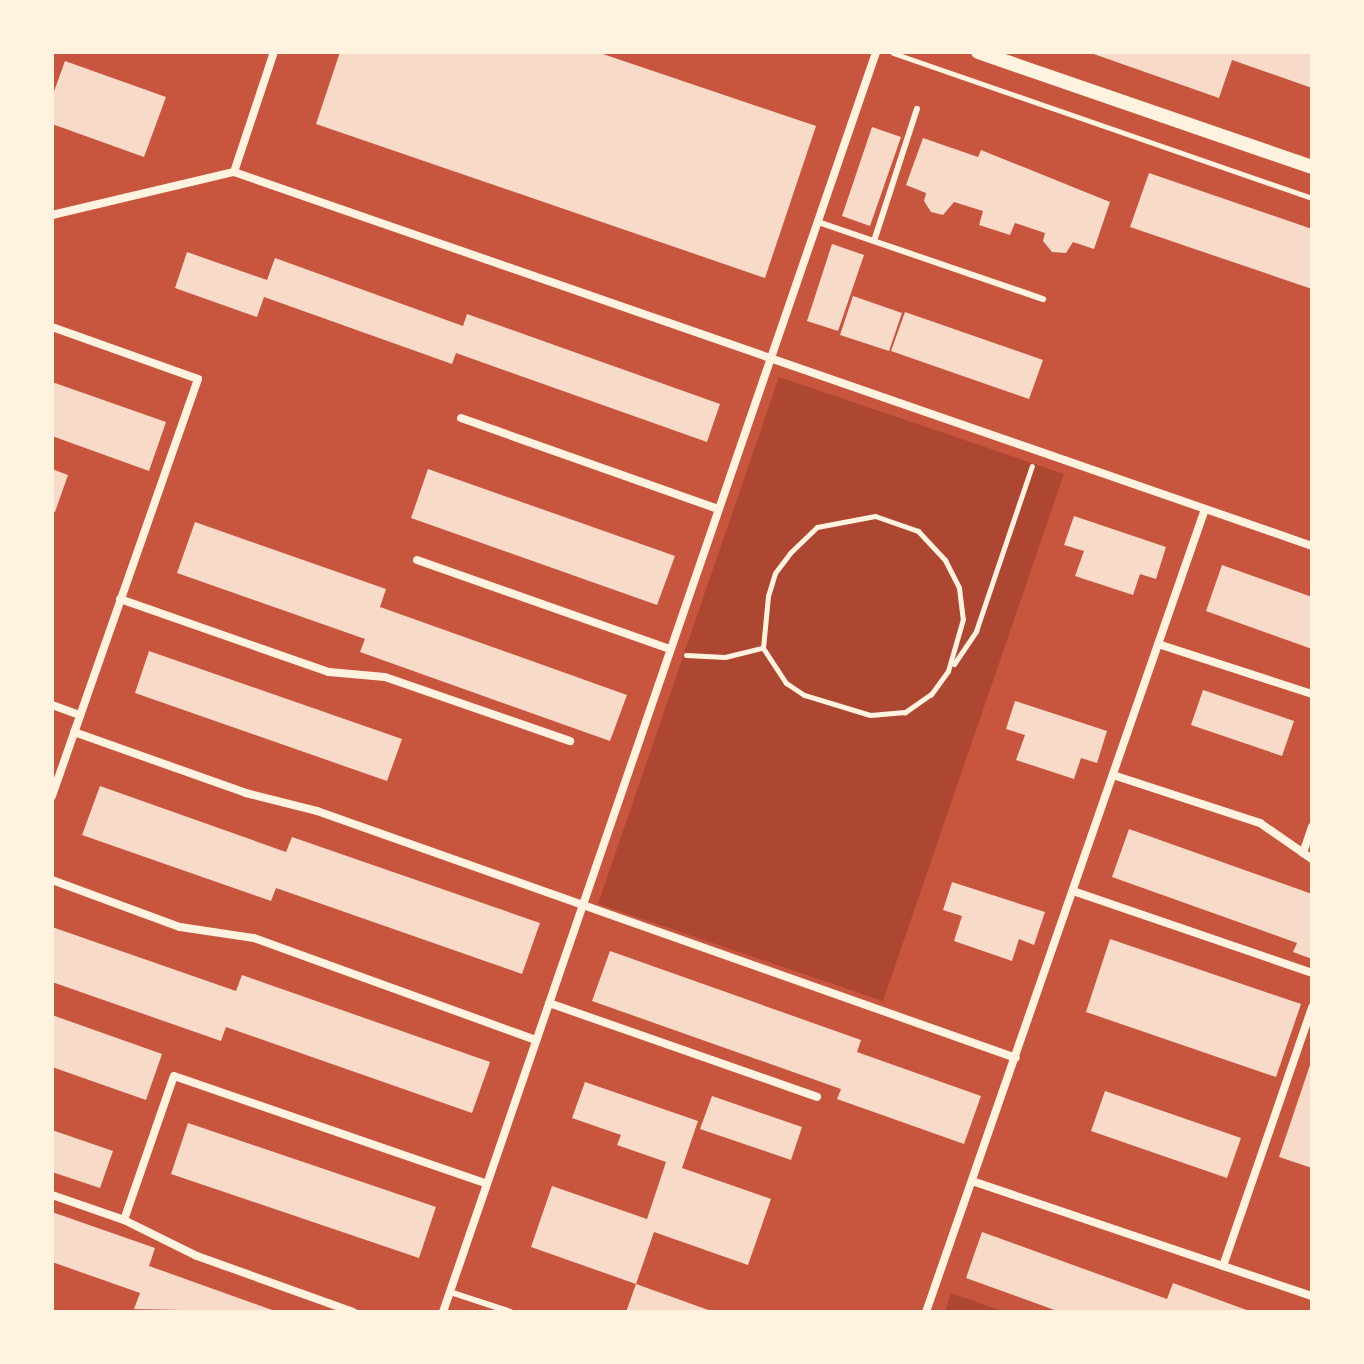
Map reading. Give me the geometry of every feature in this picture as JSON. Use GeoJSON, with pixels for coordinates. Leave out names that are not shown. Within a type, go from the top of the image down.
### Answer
{"type":"FeatureCollection","features":[{"type":"Feature","properties":{"kind":"street"},"geometry":{"type":"LineString","coordinates":[[234,172],[274,52]]}},
{"type":"Feature","properties":{"kind":"street"},"geometry":{"type":"LineString","coordinates":[[443,1312],[876,52]]}},
{"type":"Feature","properties":{"kind":"street"},"geometry":{"type":"LineString","coordinates":[[978,52],[1312,167]]}},
{"type":"Feature","properties":{"kind":"street"},"geometry":{"type":"LineString","coordinates":[[52,215],[234,172],[1312,546]]}},
{"type":"Feature","properties":{"kind":"street"},"geometry":{"type":"LineString","coordinates":[[52,327],[198,379],[52,796]]}},
{"type":"Feature","properties":{"kind":"street"},"geometry":{"type":"LineString","coordinates":[[461,418],[718,509]]}},
{"type":"Feature","properties":{"kind":"street"},"geometry":{"type":"LineString","coordinates":[[926,1312],[1205,509]]}},
{"type":"Feature","properties":{"kind":"street"},"geometry":{"type":"LineString","coordinates":[[417,560],[670,649]]}},
{"type":"Feature","properties":{"kind":"street"},"geometry":{"type":"LineString","coordinates":[[120,599],[329,672],[385,677],[570,741]]}},
{"type":"Feature","properties":{"kind":"street"},"geometry":{"type":"LineString","coordinates":[[1158,644],[1312,694]]}},
{"type":"Feature","properties":{"kind":"street"},"geometry":{"type":"LineString","coordinates":[[52,705],[80,715]]}},
{"type":"Feature","properties":{"kind":"street"},"geometry":{"type":"LineString","coordinates":[[74,732],[1016,1058]]}},
{"type":"Feature","properties":{"kind":"street"},"geometry":{"type":"LineString","coordinates":[[1113,775],[1260,823],[1312,859]]}},
{"type":"Feature","properties":{"kind":"street"},"geometry":{"type":"LineString","coordinates":[[1303,853],[1312,827]]}},
{"type":"Feature","properties":{"kind":"street"},"geometry":{"type":"LineString","coordinates":[[52,880],[180,927],[254,938],[536,1040]]}},
{"type":"Feature","properties":{"kind":"street"},"geometry":{"type":"LineString","coordinates":[[1073,891],[1312,973]]}},
{"type":"Feature","properties":{"kind":"street"},"geometry":{"type":"LineString","coordinates":[[549,1003],[817,1097]]}},
{"type":"Feature","properties":{"kind":"street"},"geometry":{"type":"LineString","coordinates":[[1223,1266],[1312,1007]]}},
{"type":"Feature","properties":{"kind":"street"},"geometry":{"type":"LineString","coordinates":[[124,1220],[174,1076],[487,1184]]}},
{"type":"Feature","properties":{"kind":"street"},"geometry":{"type":"LineString","coordinates":[[972,1181],[1312,1296]]}},
{"type":"Feature","properties":{"kind":"street"},"geometry":{"type":"LineString","coordinates":[[52,1195],[124,1220],[197,1256],[353,1312]]}},
{"type":"Feature","properties":{"kind":"lane"},"geometry":{"type":"LineString","coordinates":[[874,241],[917,109]]}},
{"type":"Feature","properties":{"kind":"lane"},"geometry":{"type":"LineString","coordinates":[[818,222],[1043,299]]}},
{"type":"Feature","properties":{"kind":"lane"},"geometry":{"type":"LineString","coordinates":[[450,1292],[511,1312]]}},
{"type":"Feature","properties":{"kind":"path"},"geometry":{"type":"LineString","coordinates":[[889,52],[1312,198]]}},
{"type":"Feature","properties":{"kind":"path"},"geometry":{"type":"LineString","coordinates":[[948,671],[963,619],[959,588],[945,560],[918,531],[875,516],[817,527],[775,573],[768,596],[763,648],[786,683],[804,695],[870,715],[905,712],[931,694],[948,671],[976,631],[1037,450]]}},
{"type":"Feature","properties":{"kind":"path"},"geometry":{"type":"LineString","coordinates":[[670,649],[699,659],[763,648]]}},
{"type":"Feature","properties":{"kind":"shaded area"},"geometry":{"type":"Polygon","coordinates":[[[779,377],[1064,474],[883,1001],[598,904],[779,377]]]}},
{"type":"Feature","properties":{"kind":"shaded area"},"geometry":{"type":"Polygon","coordinates":[[[951,1293],[1005,1312],[945,1312],[951,1293]]]}},
{"type":"Feature","properties":{"kind":"building"},"geometry":{"type":"Polygon","coordinates":[[[340,52],[597,52],[816,126],[765,278],[316,124],[340,52]]]}},
{"type":"Feature","properties":{"kind":"building"},"geometry":{"type":"Polygon","coordinates":[[[1088,52],[1312,52],[1312,88],[1232,60],[1219,98],[1088,52]]]}},
{"type":"Feature","properties":{"kind":"building"},"geometry":{"type":"Polygon","coordinates":[[[65,61],[166,97],[144,157],[52,124],[52,97],[65,61]]]}},
{"type":"Feature","properties":{"kind":"building"},"geometry":{"type":"Polygon","coordinates":[[[872,127],[901,137],[870,226],[842,216],[872,127]]]}},
{"type":"Feature","properties":{"kind":"building"},"geometry":{"type":"Polygon","coordinates":[[[923,138],[978,157],[981,150],[1110,202],[1094,249],[1073,242],[1066,253],[1052,252],[1043,241],[1045,233],[1015,223],[1010,235],[979,225],[983,211],[954,202],[943,215],[931,212],[924,201],[926,193],[906,185],[923,138]]]}},
{"type":"Feature","properties":{"kind":"building"},"geometry":{"type":"Polygon","coordinates":[[[1149,173],[1312,229],[1312,289],[1130,227],[1149,173]]]}},
{"type":"Feature","properties":{"kind":"building"},"geometry":{"type":"Polygon","coordinates":[[[832,244],[864,255],[838,331],[807,321],[832,244]]]}},
{"type":"Feature","properties":{"kind":"building"},"geometry":{"type":"Polygon","coordinates":[[[187,252],[267,280],[275,258],[463,326],[467,314],[720,404],[707,442],[456,353],[452,364],[264,297],[257,317],[175,288],[187,252]]]}},
{"type":"Feature","properties":{"kind":"building"},"geometry":{"type":"Polygon","coordinates":[[[853,296],[902,313],[889,351],[840,335],[853,296]]]}},
{"type":"Feature","properties":{"kind":"building"},"geometry":{"type":"Polygon","coordinates":[[[905,312],[1043,360],[1029,399],[891,351],[905,312]]]}},
{"type":"Feature","properties":{"kind":"building"},"geometry":{"type":"Polygon","coordinates":[[[52,382],[166,422],[149,471],[52,436],[52,382]]]}},
{"type":"Feature","properties":{"kind":"building"},"geometry":{"type":"Polygon","coordinates":[[[52,469],[68,475],[55,512],[52,511],[52,469]]]}},
{"type":"Feature","properties":{"kind":"building"},"geometry":{"type":"Polygon","coordinates":[[[428,469],[675,556],[657,605],[411,518],[428,469]]]}},
{"type":"Feature","properties":{"kind":"building"},"geometry":{"type":"Polygon","coordinates":[[[1074,516],[1166,547],[1156,579],[1140,574],[1133,595],[1075,576],[1084,551],[1064,545],[1074,516]]]}},
{"type":"Feature","properties":{"kind":"building"},"geometry":{"type":"Polygon","coordinates":[[[195,522],[386,589],[380,607],[627,695],[610,741],[360,652],[365,639],[177,573],[195,522]]]}},
{"type":"Feature","properties":{"kind":"building"},"geometry":{"type":"Polygon","coordinates":[[[1222,565],[1312,597],[1312,649],[1206,611],[1222,565]]]}},
{"type":"Feature","properties":{"kind":"building"},"geometry":{"type":"Polygon","coordinates":[[[149,651],[402,739],[387,781],[135,693],[149,651]]]}},
{"type":"Feature","properties":{"kind":"building"},"geometry":{"type":"Polygon","coordinates":[[[1203,690],[1294,721],[1282,756],[1191,725],[1203,690]]]}},
{"type":"Feature","properties":{"kind":"building"},"geometry":{"type":"Polygon","coordinates":[[[1015,701],[1107,731],[1097,763],[1081,758],[1074,779],[1016,760],[1025,735],[1006,729],[1015,701]]]}},
{"type":"Feature","properties":{"kind":"building"},"geometry":{"type":"Polygon","coordinates":[[[100,786],[286,852],[292,837],[540,923],[522,974],[276,888],[271,901],[82,835],[100,786]]]}},
{"type":"Feature","properties":{"kind":"building"},"geometry":{"type":"Polygon","coordinates":[[[1129,829],[1312,894],[1312,959],[1293,952],[1297,943],[1112,877],[1129,829]]]}},
{"type":"Feature","properties":{"kind":"building"},"geometry":{"type":"Polygon","coordinates":[[[952,882],[1045,912],[1034,945],[1019,939],[1012,961],[954,941],[962,916],[943,910],[952,882]]]}},
{"type":"Feature","properties":{"kind":"building"},"geometry":{"type":"Polygon","coordinates":[[[52,927],[236,991],[242,975],[490,1062],[472,1113],[226,1027],[221,1041],[52,982],[52,927]]]}},
{"type":"Feature","properties":{"kind":"building"},"geometry":{"type":"Polygon","coordinates":[[[1110,939],[1301,1004],[1276,1077],[1086,1012],[1110,939]]]}},
{"type":"Feature","properties":{"kind":"building"},"geometry":{"type":"Polygon","coordinates":[[[610,951],[861,1040],[857,1052],[981,1096],[964,1144],[837,1099],[841,1089],[592,1001],[610,951]]]}},
{"type":"Feature","properties":{"kind":"building"},"geometry":{"type":"Polygon","coordinates":[[[52,1015],[162,1054],[146,1100],[52,1067],[52,1015]]]}},
{"type":"Feature","properties":{"kind":"building"},"geometry":{"type":"Polygon","coordinates":[[[1312,1062],[1312,1168],[1279,1157],[1312,1062]]]}},
{"type":"Feature","properties":{"kind":"building"},"geometry":{"type":"Polygon","coordinates":[[[585,1082],[698,1121],[682,1168],[771,1199],[748,1265],[654,1232],[636,1284],[531,1247],[552,1186],[647,1219],[666,1162],[617,1145],[621,1135],[572,1118],[585,1082]]]}},
{"type":"Feature","properties":{"kind":"building"},"geometry":{"type":"Polygon","coordinates":[[[1105,1091],[1241,1138],[1227,1178],[1091,1131],[1105,1091]]]}},
{"type":"Feature","properties":{"kind":"building"},"geometry":{"type":"Polygon","coordinates":[[[712,1096],[802,1127],[791,1160],[700,1129],[712,1096]]]}},
{"type":"Feature","properties":{"kind":"building"},"geometry":{"type":"Polygon","coordinates":[[[188,1123],[436,1207],[419,1258],[171,1174],[188,1123]]]}},
{"type":"Feature","properties":{"kind":"building"},"geometry":{"type":"Polygon","coordinates":[[[52,1130],[113,1151],[100,1188],[52,1172],[52,1130]]]}},
{"type":"Feature","properties":{"kind":"building"},"geometry":{"type":"Polygon","coordinates":[[[52,1212],[155,1248],[149,1266],[278,1312],[134,1309],[140,1293],[52,1262],[52,1212]]]}},
{"type":"Feature","properties":{"kind":"building"},"geometry":{"type":"Polygon","coordinates":[[[982,1232],[1167,1299],[1173,1283],[1252,1312],[1060,1312],[966,1278],[982,1232]]]}},
{"type":"Feature","properties":{"kind":"building"},"geometry":{"type":"Polygon","coordinates":[[[636,1284],[714,1312],[626,1312],[636,1284]]]}}]}
